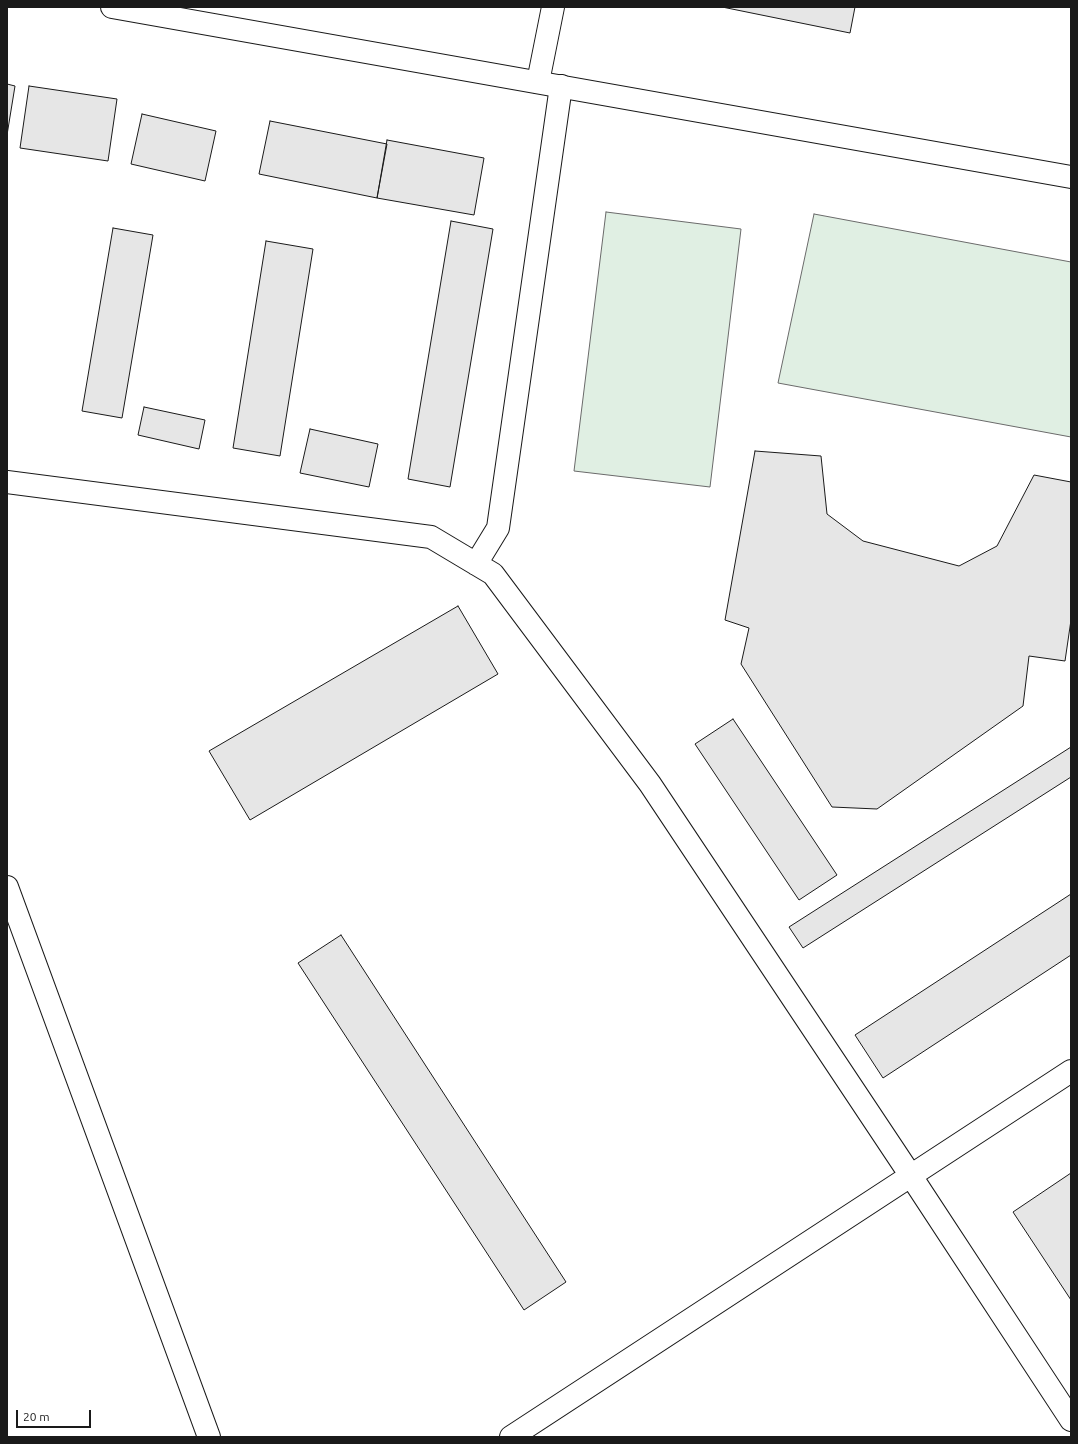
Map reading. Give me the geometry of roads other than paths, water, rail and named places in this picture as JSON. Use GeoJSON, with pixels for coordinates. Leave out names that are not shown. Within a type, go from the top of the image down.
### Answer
{"type":"FeatureCollection","features":[{"type":"Feature","properties":{"kind":"main road"},"geometry":{"type":"LineString","coordinates":[[112,7],[1071,177]]}},
{"type":"Feature","properties":{"kind":"main road"},"geometry":{"type":"LineString","coordinates":[[538,82],[553,7]]}},
{"type":"Feature","properties":{"kind":"main road"},"geometry":{"type":"LineString","coordinates":[[476,564],[498,528],[561,86]]}},
{"type":"Feature","properties":{"kind":"main road"},"geometry":{"type":"LineString","coordinates":[[7,482],[431,537],[493,574],[650,784],[911,1176],[1071,1420]]}},
{"type":"Feature","properties":{"kind":"main road"},"geometry":{"type":"LineString","coordinates":[[7,887],[209,1437]]}},
{"type":"Feature","properties":{"kind":"main road"},"geometry":{"type":"LineString","coordinates":[[511,1437],[1071,1071]]}}]}
